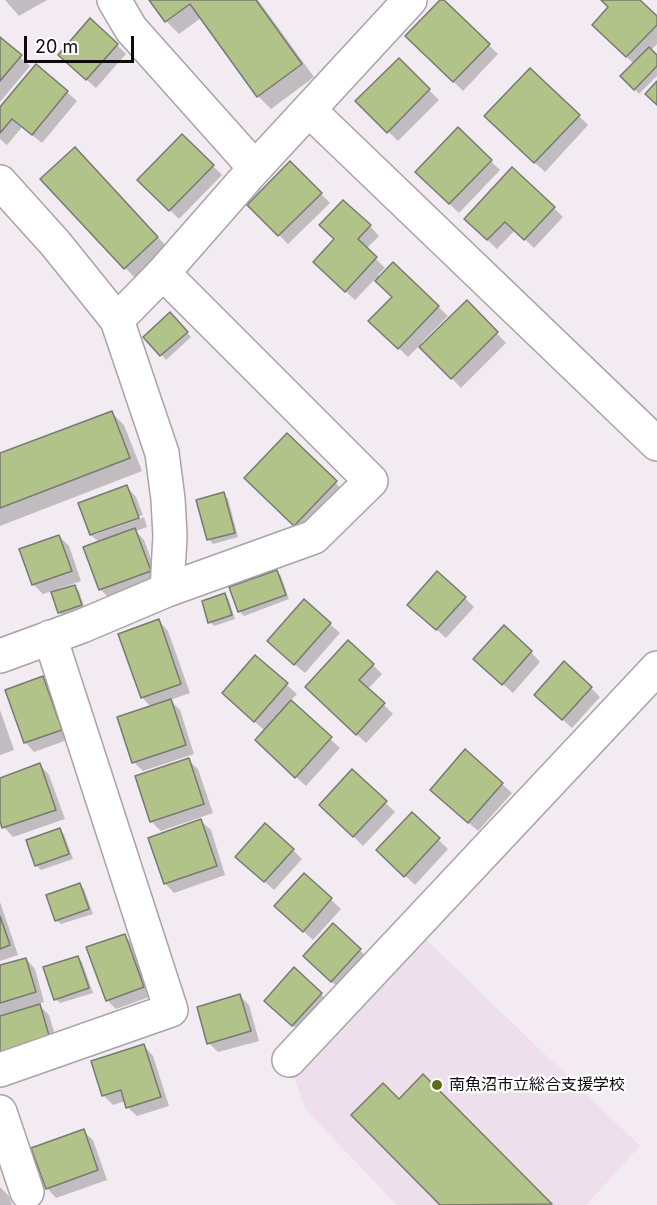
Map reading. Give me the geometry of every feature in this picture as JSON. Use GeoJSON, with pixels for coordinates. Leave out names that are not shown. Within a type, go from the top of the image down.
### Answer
{"type":"FeatureCollection","features":[{"type":"Feature","properties":{"kind":"street"},"geometry":{"type":"LineString","coordinates":[[114,0],[131,29],[255,168]]}},
{"type":"Feature","properties":{"kind":"street"},"geometry":{"type":"LineString","coordinates":[[117,320],[163,273],[255,168],[410,0]]}},
{"type":"Feature","properties":{"kind":"street"},"geometry":{"type":"LineString","coordinates":[[309,110],[657,444]]}},
{"type":"Feature","properties":{"kind":"street"},"geometry":{"type":"LineString","coordinates":[[0,182],[55,243],[117,320],[162,453],[169,508],[167,590]]}},
{"type":"Feature","properties":{"kind":"street"},"geometry":{"type":"LineString","coordinates":[[0,656],[167,590],[314,537],[371,482],[163,273]]}},
{"type":"Feature","properties":{"kind":"street"},"geometry":{"type":"LineString","coordinates":[[0,1070],[171,1010],[50,637]]}},
{"type":"Feature","properties":{"kind":"street"},"geometry":{"type":"LineString","coordinates":[[289,1060],[657,668]]}},
{"type":"Feature","properties":{"kind":"street"},"geometry":{"type":"LineString","coordinates":[[0,1112],[27,1192]]}},
{"type":"Feature","properties":{"kind":"shaded area","name":"南魚沼市立総合支援学校"},"geometry":{"type":"Polygon","coordinates":[[[414,928],[640,1146],[586,1205],[397,1205],[305,1109],[289,1061],[414,928]]]}},
{"type":"Feature","properties":{"kind":"building"},"geometry":{"type":"Polygon","coordinates":[[[149,0],[256,0],[302,64],[257,97],[190,4],[165,22],[149,0]]]}},
{"type":"Feature","properties":{"kind":"building"},"geometry":{"type":"Polygon","coordinates":[[[440,0],[444,0],[490,44],[453,82],[405,36],[440,0]]]}},
{"type":"Feature","properties":{"kind":"building"},"geometry":{"type":"Polygon","coordinates":[[[601,0],[640,0],[657,16],[657,25],[626,57],[592,25],[608,7],[601,0]]]}},
{"type":"Feature","properties":{"kind":"building"},"geometry":{"type":"Polygon","coordinates":[[[90,18],[118,44],[86,80],[58,55],[90,18]]]}},
{"type":"Feature","properties":{"kind":"building"},"geometry":{"type":"Polygon","coordinates":[[[0,37],[22,55],[0,81],[0,37]]]}},
{"type":"Feature","properties":{"kind":"building"},"geometry":{"type":"Polygon","coordinates":[[[649,47],[657,55],[657,66],[634,90],[620,76],[649,47]]]}},
{"type":"Feature","properties":{"kind":"building"},"geometry":{"type":"Polygon","coordinates":[[[399,58],[430,89],[387,133],[355,101],[399,58]]]}},
{"type":"Feature","properties":{"kind":"building"},"geometry":{"type":"Polygon","coordinates":[[[36,64],[68,91],[32,135],[12,119],[0,133],[0,107],[36,64]]]}},
{"type":"Feature","properties":{"kind":"building"},"geometry":{"type":"Polygon","coordinates":[[[530,68],[580,115],[534,163],[484,116],[530,68]]]}},
{"type":"Feature","properties":{"kind":"building"},"geometry":{"type":"Polygon","coordinates":[[[657,81],[657,105],[645,94],[657,81]]]}},
{"type":"Feature","properties":{"kind":"building"},"geometry":{"type":"Polygon","coordinates":[[[458,127],[492,160],[449,204],[415,172],[458,127]]]}},
{"type":"Feature","properties":{"kind":"building"},"geometry":{"type":"Polygon","coordinates":[[[182,134],[214,165],[169,211],[137,180],[182,134]]]}},
{"type":"Feature","properties":{"kind":"building"},"geometry":{"type":"Polygon","coordinates":[[[75,147],[158,237],[124,269],[40,179],[75,147]]]}},
{"type":"Feature","properties":{"kind":"building"},"geometry":{"type":"Polygon","coordinates":[[[290,161],[322,193],[278,236],[247,205],[290,161]]]}},
{"type":"Feature","properties":{"kind":"building"},"geometry":{"type":"Polygon","coordinates":[[[512,167],[555,207],[524,240],[505,222],[487,240],[464,219],[512,167]]]}},
{"type":"Feature","properties":{"kind":"building"},"geometry":{"type":"Polygon","coordinates":[[[343,200],[371,225],[358,239],[377,257],[345,292],[313,262],[334,239],[319,225],[343,200]]]}},
{"type":"Feature","properties":{"kind":"building"},"geometry":{"type":"Polygon","coordinates":[[[393,262],[439,306],[398,349],[368,321],[392,297],[375,281],[393,262]]]}},
{"type":"Feature","properties":{"kind":"building"},"geometry":{"type":"Polygon","coordinates":[[[467,300],[498,332],[451,379],[419,347],[467,300]]]}},
{"type":"Feature","properties":{"kind":"building"},"geometry":{"type":"Polygon","coordinates":[[[170,312],[188,332],[160,356],[143,337],[170,312]]]}},
{"type":"Feature","properties":{"kind":"building"},"geometry":{"type":"Polygon","coordinates":[[[112,411],[130,458],[0,508],[0,453],[112,411]]]}},
{"type":"Feature","properties":{"kind":"building"},"geometry":{"type":"Polygon","coordinates":[[[287,433],[337,481],[294,526],[244,478],[287,433]]]}},
{"type":"Feature","properties":{"kind":"building"},"geometry":{"type":"Polygon","coordinates":[[[127,485],[139,518],[90,535],[78,503],[127,485]]]}},
{"type":"Feature","properties":{"kind":"building"},"geometry":{"type":"Polygon","coordinates":[[[224,492],[235,533],[207,540],[196,500],[224,492]]]}},
{"type":"Feature","properties":{"kind":"building"},"geometry":{"type":"Polygon","coordinates":[[[135,528],[151,571],[99,590],[83,547],[135,528]]]}},
{"type":"Feature","properties":{"kind":"building"},"geometry":{"type":"Polygon","coordinates":[[[59,535],[72,571],[32,585],[19,549],[59,535]]]}},
{"type":"Feature","properties":{"kind":"building"},"geometry":{"type":"Polygon","coordinates":[[[277,570],[286,595],[238,612],[229,587],[277,570]]]}},
{"type":"Feature","properties":{"kind":"building"},"geometry":{"type":"Polygon","coordinates":[[[437,571],[466,597],[436,630],[407,605],[437,571]]]}},
{"type":"Feature","properties":{"kind":"building"},"geometry":{"type":"Polygon","coordinates":[[[75,585],[82,605],[58,613],[51,592],[75,585]]]}},
{"type":"Feature","properties":{"kind":"building"},"geometry":{"type":"Polygon","coordinates":[[[225,593],[232,615],[208,623],[202,601],[225,593]]]}},
{"type":"Feature","properties":{"kind":"building"},"geometry":{"type":"Polygon","coordinates":[[[304,599],[331,623],[294,665],[267,641],[304,599]]]}},
{"type":"Feature","properties":{"kind":"building"},"geometry":{"type":"Polygon","coordinates":[[[159,619],[181,684],[141,698],[118,634],[159,619]]]}},
{"type":"Feature","properties":{"kind":"building"},"geometry":{"type":"Polygon","coordinates":[[[504,625],[532,651],[502,685],[473,659],[504,625]]]}},
{"type":"Feature","properties":{"kind":"building"},"geometry":{"type":"Polygon","coordinates":[[[348,640],[374,664],[359,680],[385,703],[356,735],[305,687],[348,640]]]}},
{"type":"Feature","properties":{"kind":"building"},"geometry":{"type":"Polygon","coordinates":[[[255,655],[288,683],[254,722],[222,693],[255,655]]]}},
{"type":"Feature","properties":{"kind":"building"},"geometry":{"type":"Polygon","coordinates":[[[564,661],[592,687],[562,720],[534,695],[564,661]]]}},
{"type":"Feature","properties":{"kind":"building"},"geometry":{"type":"Polygon","coordinates":[[[43,676],[62,730],[24,743],[5,690],[43,676]]]}},
{"type":"Feature","properties":{"kind":"building"},"geometry":{"type":"Polygon","coordinates":[[[171,699],[186,745],[132,763],[117,717],[171,699]]]}},
{"type":"Feature","properties":{"kind":"building"},"geometry":{"type":"Polygon","coordinates":[[[291,700],[332,737],[295,778],[255,740],[291,700]]]}},
{"type":"Feature","properties":{"kind":"building"},"geometry":{"type":"Polygon","coordinates":[[[465,749],[503,783],[468,823],[430,790],[465,749]]]}},
{"type":"Feature","properties":{"kind":"building"},"geometry":{"type":"Polygon","coordinates":[[[189,758],[204,804],[150,822],[135,776],[189,758]]]}},
{"type":"Feature","properties":{"kind":"building"},"geometry":{"type":"Polygon","coordinates":[[[40,763],[56,810],[2,828],[0,778],[40,763]]]}},
{"type":"Feature","properties":{"kind":"building"},"geometry":{"type":"Polygon","coordinates":[[[352,769],[387,801],[353,837],[319,805],[352,769]]]}},
{"type":"Feature","properties":{"kind":"building"},"geometry":{"type":"Polygon","coordinates":[[[412,812],[440,838],[404,877],[376,850],[412,812]]]}},
{"type":"Feature","properties":{"kind":"building"},"geometry":{"type":"Polygon","coordinates":[[[201,819],[217,866],[164,884],[148,838],[201,819]]]}},
{"type":"Feature","properties":{"kind":"building"},"geometry":{"type":"Polygon","coordinates":[[[265,823],[294,849],[264,882],[235,857],[265,823]]]}},
{"type":"Feature","properties":{"kind":"building"},"geometry":{"type":"Polygon","coordinates":[[[60,828],[69,854],[35,866],[26,840],[60,828]]]}},
{"type":"Feature","properties":{"kind":"building"},"geometry":{"type":"Polygon","coordinates":[[[304,873],[332,898],[303,932],[274,906],[304,873]]]}},
{"type":"Feature","properties":{"kind":"building"},"geometry":{"type":"Polygon","coordinates":[[[80,883],[89,909],[55,921],[46,895],[80,883]]]}},
{"type":"Feature","properties":{"kind":"building"},"geometry":{"type":"Polygon","coordinates":[[[0,916],[10,945],[0,949],[0,916]]]}},
{"type":"Feature","properties":{"kind":"building"},"geometry":{"type":"Polygon","coordinates":[[[333,923],[361,949],[331,982],[303,956],[333,923]]]}},
{"type":"Feature","properties":{"kind":"building"},"geometry":{"type":"Polygon","coordinates":[[[125,934],[144,987],[106,1001],[86,947],[125,934]]]}},
{"type":"Feature","properties":{"kind":"building"},"geometry":{"type":"Polygon","coordinates":[[[78,956],[89,988],[54,1000],[43,967],[78,956]]]}},
{"type":"Feature","properties":{"kind":"building"},"geometry":{"type":"Polygon","coordinates":[[[26,958],[36,992],[0,1003],[0,965],[26,958]]]}},
{"type":"Feature","properties":{"kind":"building"},"geometry":{"type":"Polygon","coordinates":[[[294,967],[322,993],[292,1026],[264,1001],[294,967]]]}},
{"type":"Feature","properties":{"kind":"building"},"geometry":{"type":"Polygon","coordinates":[[[240,994],[251,1031],[207,1044],[197,1007],[240,994]]]}},
{"type":"Feature","properties":{"kind":"building"},"geometry":{"type":"Polygon","coordinates":[[[40,1004],[50,1039],[0,1053],[0,1016],[40,1004]]]}},
{"type":"Feature","properties":{"kind":"building"},"geometry":{"type":"Polygon","coordinates":[[[144,1044],[161,1097],[126,1108],[121,1090],[102,1096],[91,1061],[144,1044]]]}},
{"type":"Feature","properties":{"kind":"building"},"geometry":{"type":"Polygon","coordinates":[[[423,1074],[552,1204],[440,1205],[351,1115],[383,1083],[399,1099],[423,1074]]]}},
{"type":"Feature","properties":{"kind":"building"},"geometry":{"type":"Polygon","coordinates":[[[84,1129],[98,1170],[46,1189],[31,1148],[84,1129]]]}},
{"type":"Feature","properties":{"kind":"place","name":"南魚沼市立総合支援学校"},"geometry":{"type":"Point","coordinates":[437,1085]}}]}
